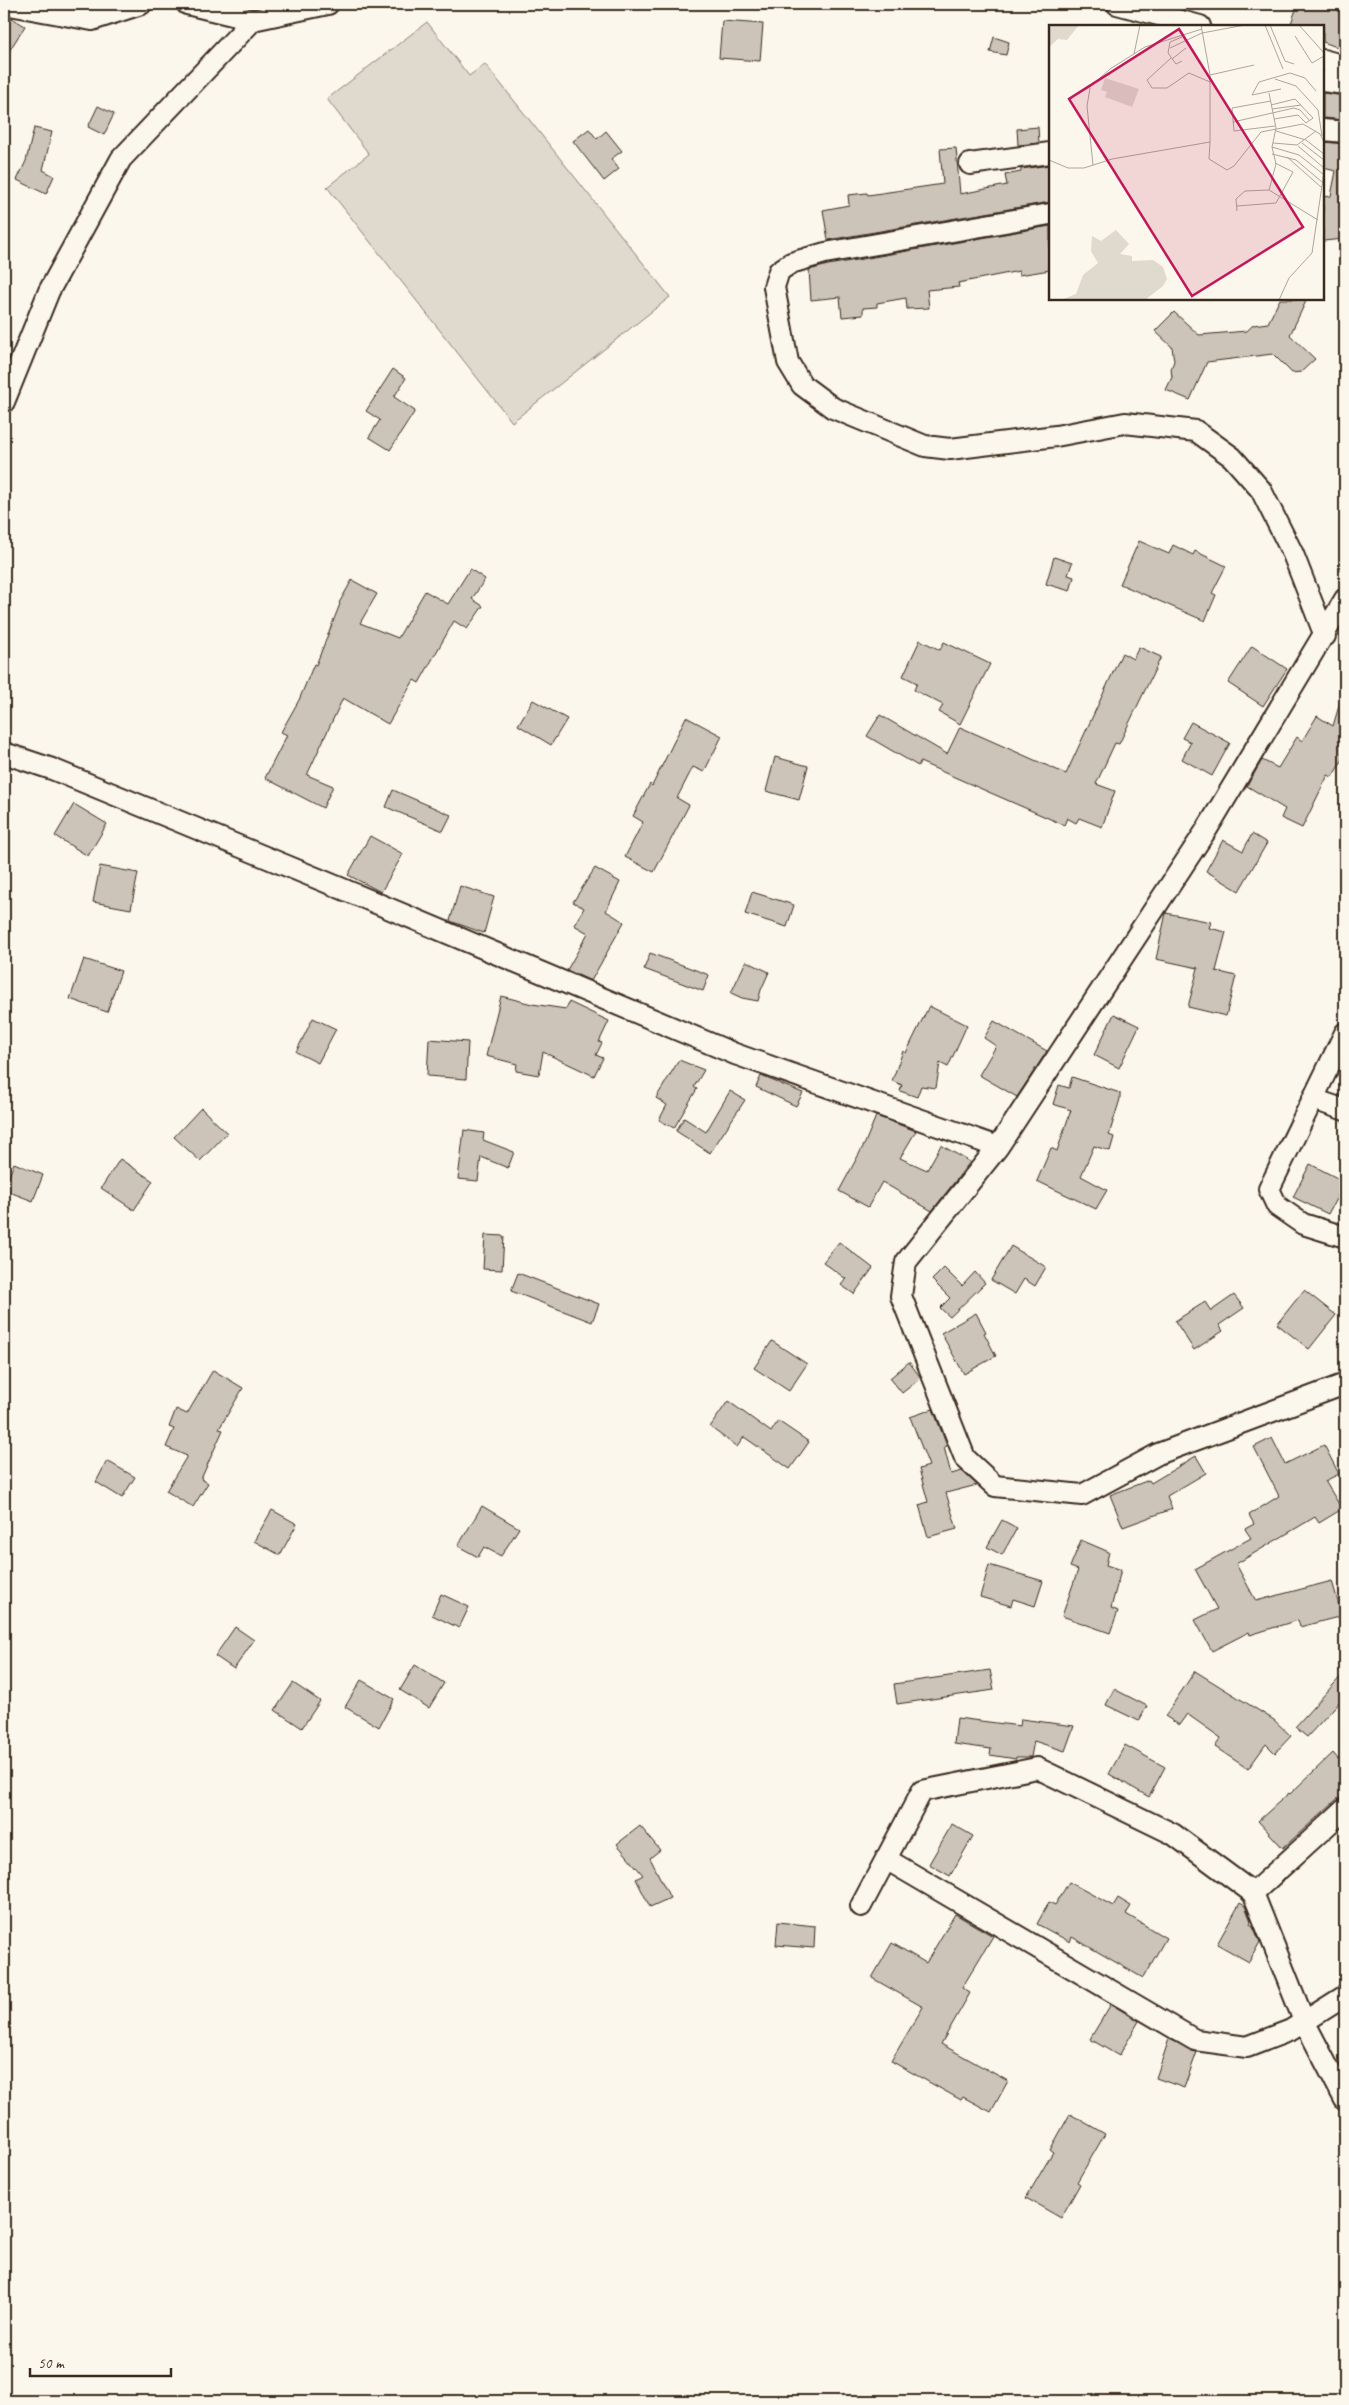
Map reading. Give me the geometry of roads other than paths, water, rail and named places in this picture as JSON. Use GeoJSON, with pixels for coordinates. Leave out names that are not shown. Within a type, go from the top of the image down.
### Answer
{"type":"FeatureCollection","features":[{"type":"Feature","properties":{"kind":"street"},"geometry":{"type":"LineString","coordinates":[[4,4],[92,20],[141,4]]}},
{"type":"Feature","properties":{"kind":"street"},"geometry":{"type":"LineString","coordinates":[[187,4],[253,20],[328,4]]}},
{"type":"Feature","properties":{"kind":"street"},"geometry":{"type":"LineString","coordinates":[[1117,4],[1196,25]]}},
{"type":"Feature","properties":{"kind":"street"},"geometry":{"type":"LineString","coordinates":[[4,402],[49,291],[121,159],[253,20]]}},
{"type":"Feature","properties":{"kind":"street"},"geometry":{"type":"LineString","coordinates":[[1324,60],[1345,66]]}},
{"type":"Feature","properties":{"kind":"street"},"geometry":{"type":"LineString","coordinates":[[1324,81],[1345,84]]}},
{"type":"Feature","properties":{"kind":"street"},"geometry":{"type":"LineString","coordinates":[[1324,130],[1345,132]]}},
{"type":"Feature","properties":{"kind":"street"},"geometry":{"type":"LineString","coordinates":[[970,164],[1049,153]]}},
{"type":"Feature","properties":{"kind":"street"},"geometry":{"type":"LineString","coordinates":[[1049,214],[825,253],[791,263],[779,271],[774,287],[788,362],[802,385],[833,408],[925,446],[950,449],[984,446],[1125,423],[1196,431],[1232,457],[1261,490],[1293,554],[1325,636]]}},
{"type":"Feature","properties":{"kind":"street"},"geometry":{"type":"LineString","coordinates":[[1345,599],[1325,636],[1207,830],[998,1147],[906,1262],[901,1296],[965,1458],[996,1486],[1082,1495],[1158,1454],[1345,1384]]}},
{"type":"Feature","properties":{"kind":"street"},"geometry":{"type":"LineString","coordinates":[[4,753],[52,769],[735,1054],[998,1147]]}},
{"type":"Feature","properties":{"kind":"street"},"geometry":{"type":"LineString","coordinates":[[1345,1033],[1269,1189],[1277,1206],[1303,1224],[1345,1237]]}},
{"type":"Feature","properties":{"kind":"street"},"geometry":{"type":"LineString","coordinates":[[1313,1099],[1345,1110]]}},
{"type":"Feature","properties":{"kind":"street"},"geometry":{"type":"LineString","coordinates":[[861,1906],[922,1791],[1037,1768],[1173,1834],[1253,1893],[1304,2021],[1345,2100]]}},
{"type":"Feature","properties":{"kind":"street"},"geometry":{"type":"LineString","coordinates":[[1253,1893],[1345,1810]]}},
{"type":"Feature","properties":{"kind":"street"},"geometry":{"type":"LineString","coordinates":[[886,1859],[1195,2040],[1247,2047],[1291,2030],[1345,1996]]}}]}
